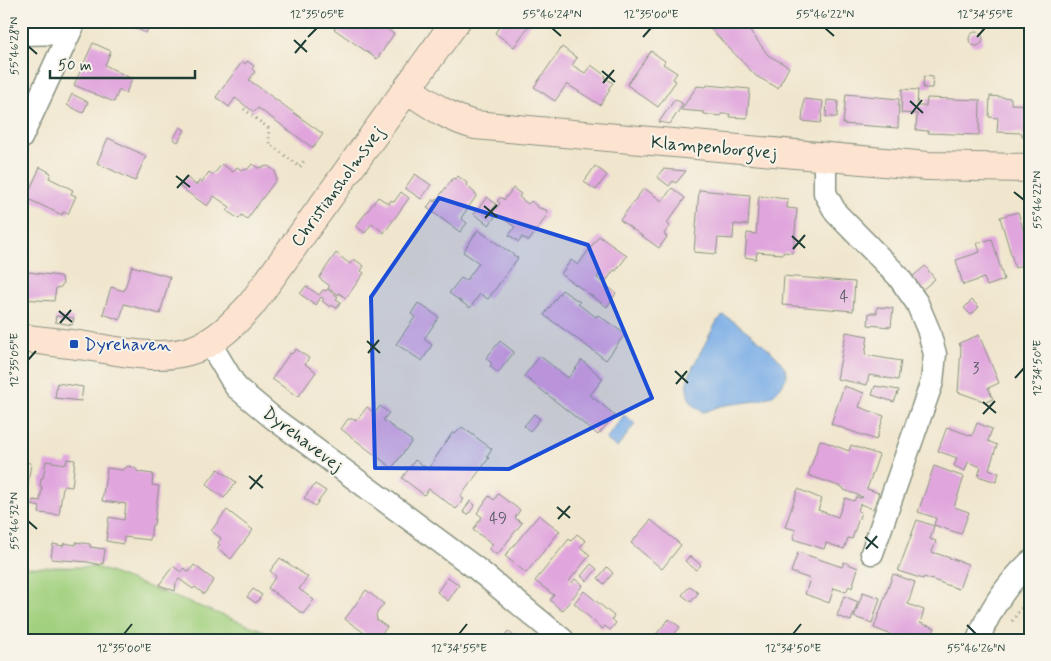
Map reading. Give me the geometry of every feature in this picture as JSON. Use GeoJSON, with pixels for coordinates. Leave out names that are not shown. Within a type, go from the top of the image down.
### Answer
{"type":"FeatureCollection","features":[{"type":"Feature","properties":{"kind":"street","name":"Christiansholmsvej"},"geometry":{"type":"LineString","coordinates":[[209,342],[233,324],[251,305],[456,21]]}},
{"type":"Feature","properties":{"kind":"street"},"geometry":{"type":"LineString","coordinates":[[21,34],[72,27]]}},
{"type":"Feature","properties":{"kind":"street"},"geometry":{"type":"LineString","coordinates":[[21,138],[72,27]]}},
{"type":"Feature","properties":{"kind":"street","name":"Klampenborgvej"},"geometry":{"type":"LineString","coordinates":[[407,89],[444,114],[458,121],[476,125],[928,166],[1030,168]]}},
{"type":"Feature","properties":{"kind":"street"},"geometry":{"type":"LineString","coordinates":[[825,158],[825,193],[836,212],[898,276],[917,303],[928,329],[935,354],[932,382],[872,553]]}},
{"type":"Feature","properties":{"kind":"street"},"geometry":{"type":"LineString","coordinates":[[21,338],[154,355],[180,354],[209,342]]}},
{"type":"Feature","properties":{"kind":"street","name":"Dyrehavevej"},"geometry":{"type":"LineString","coordinates":[[209,342],[236,387],[273,418],[477,569],[563,640]]}},
{"type":"Feature","properties":{"kind":"street"},"geometry":{"type":"LineString","coordinates":[[978,640],[985,619],[1014,578],[1030,562]]}},
{"type":"Feature","properties":{"kind":"path"},"geometry":{"type":"LineString","coordinates":[[244,110],[268,128],[270,144],[300,167],[305,159]]}},
{"type":"Feature","properties":{"kind":"highlighted area"},"geometry":{"type":"Polygon","coordinates":[[[439,198],[588,245],[652,398],[509,469],[375,468],[371,297],[439,198]]]}},
{"type":"Feature","properties":{"kind":"green space"},"geometry":{"type":"Polygon","coordinates":[[[21,567],[96,567],[288,640],[21,640],[21,567]]]}},
{"type":"Feature","properties":{"kind":"water"},"geometry":{"type":"Polygon","coordinates":[[[723,315],[748,332],[777,357],[786,371],[786,377],[779,389],[770,397],[703,412],[695,407],[690,400],[687,392],[688,378],[717,321],[723,315]]]}},
{"type":"Feature","properties":{"kind":"water"},"geometry":{"type":"Polygon","coordinates":[[[624,415],[635,424],[617,448],[606,439],[624,415]]]}},
{"type":"Feature","properties":{"kind":"building"},"geometry":{"type":"Polygon","coordinates":[[[120,21],[151,21],[146,33],[120,21]]]}},
{"type":"Feature","properties":{"kind":"building"},"geometry":{"type":"Polygon","coordinates":[[[339,21],[376,21],[394,34],[377,59],[334,29],[339,21]]]}},
{"type":"Feature","properties":{"kind":"building"},"geometry":{"type":"Polygon","coordinates":[[[503,21],[532,21],[514,47],[495,33],[503,21]]]}},
{"type":"Feature","properties":{"kind":"building"},"geometry":{"type":"Polygon","coordinates":[[[703,21],[743,21],[768,55],[789,67],[778,88],[756,76],[703,21]]]}},
{"type":"Feature","properties":{"kind":"building"},"geometry":{"type":"Polygon","coordinates":[[[973,32],[979,32],[983,39],[979,46],[973,46],[969,42],[969,36],[973,32]]]}},
{"type":"Feature","properties":{"kind":"building"},"geometry":{"type":"Polygon","coordinates":[[[93,43],[111,51],[105,65],[132,79],[126,93],[119,90],[114,102],[74,85],[93,43]]]}},
{"type":"Feature","properties":{"kind":"building"},"geometry":{"type":"Polygon","coordinates":[[[562,47],[577,58],[572,65],[585,73],[591,65],[613,83],[600,105],[567,84],[555,101],[534,87],[562,47]]]}},
{"type":"Feature","properties":{"kind":"building"},"geometry":{"type":"Polygon","coordinates":[[[651,51],[665,61],[663,64],[677,73],[673,79],[676,81],[658,107],[627,85],[651,51]]]}},
{"type":"Feature","properties":{"kind":"building"},"geometry":{"type":"Polygon","coordinates":[[[247,61],[254,66],[252,69],[255,72],[249,80],[323,134],[313,148],[258,108],[254,112],[235,98],[229,107],[216,97],[242,62],[245,64],[247,61]]]}},
{"type":"Feature","properties":{"kind":"building"},"geometry":{"type":"Polygon","coordinates":[[[924,76],[933,77],[932,88],[923,88],[924,76]]]}},
{"type":"Feature","properties":{"kind":"building"},"geometry":{"type":"Polygon","coordinates":[[[707,85],[750,89],[747,118],[730,117],[730,114],[721,114],[721,116],[681,110],[697,86],[706,87],[707,85]]]}},
{"type":"Feature","properties":{"kind":"building"},"geometry":{"type":"Polygon","coordinates":[[[902,89],[918,90],[917,106],[926,106],[927,98],[980,100],[979,135],[928,133],[928,131],[916,130],[917,114],[901,113],[902,89]]]}},
{"type":"Feature","properties":{"kind":"building"},"geometry":{"type":"Polygon","coordinates":[[[72,94],[88,102],[83,113],[67,105],[72,94]]]}},
{"type":"Feature","properties":{"kind":"building"},"geometry":{"type":"Polygon","coordinates":[[[846,94],[899,99],[898,128],[843,124],[846,94]]]}},
{"type":"Feature","properties":{"kind":"building"},"geometry":{"type":"Polygon","coordinates":[[[990,96],[1011,98],[1011,104],[1030,105],[1030,137],[1022,137],[1022,133],[997,132],[998,118],[989,117],[990,96]]]}},
{"type":"Feature","properties":{"kind":"building"},"geometry":{"type":"Polygon","coordinates":[[[675,99],[683,104],[670,124],[659,122],[675,99]]]}},
{"type":"Feature","properties":{"kind":"building"},"geometry":{"type":"Polygon","coordinates":[[[804,99],[823,101],[821,123],[802,121],[804,99]]]}},
{"type":"Feature","properties":{"kind":"building"},"geometry":{"type":"Polygon","coordinates":[[[827,100],[838,101],[837,117],[826,117],[827,100]]]}},
{"type":"Feature","properties":{"kind":"building"},"geometry":{"type":"Polygon","coordinates":[[[180,127],[185,130],[178,142],[173,139],[180,127]]]}},
{"type":"Feature","properties":{"kind":"building"},"geometry":{"type":"Polygon","coordinates":[[[108,138],[146,156],[135,181],[97,163],[108,138]]]}},
{"type":"Feature","properties":{"kind":"building"},"geometry":{"type":"Polygon","coordinates":[[[222,164],[233,172],[237,167],[242,170],[248,169],[252,164],[258,168],[268,166],[275,171],[276,180],[247,219],[242,215],[239,219],[227,211],[230,207],[214,196],[207,206],[180,187],[186,177],[196,185],[200,180],[202,182],[209,172],[213,175],[222,164]]]}},
{"type":"Feature","properties":{"kind":"building"},"geometry":{"type":"Polygon","coordinates":[[[595,166],[607,175],[596,190],[584,182],[595,166]]]}},
{"type":"Feature","properties":{"kind":"building"},"geometry":{"type":"Polygon","coordinates":[[[40,167],[51,173],[49,178],[73,190],[71,194],[76,196],[68,214],[63,212],[62,215],[26,198],[40,167]]]}},
{"type":"Feature","properties":{"kind":"building"},"geometry":{"type":"Polygon","coordinates":[[[663,169],[686,171],[676,183],[673,181],[669,186],[657,177],[663,169]]]}},
{"type":"Feature","properties":{"kind":"building"},"geometry":{"type":"Polygon","coordinates":[[[415,174],[431,185],[421,199],[405,188],[415,174]]]}},
{"type":"Feature","properties":{"kind":"building"},"geometry":{"type":"Polygon","coordinates":[[[458,176],[477,195],[461,218],[467,223],[460,232],[427,208],[433,199],[435,202],[453,178],[455,179],[458,176]]]}},
{"type":"Feature","properties":{"kind":"building"},"geometry":{"type":"Polygon","coordinates":[[[513,188],[521,194],[519,197],[528,204],[531,201],[547,212],[546,217],[529,241],[522,237],[519,242],[509,235],[515,227],[497,214],[489,225],[474,214],[487,197],[496,204],[492,209],[494,211],[500,203],[497,201],[501,197],[504,200],[513,188]]]}},
{"type":"Feature","properties":{"kind":"building"},"geometry":{"type":"Polygon","coordinates":[[[644,188],[662,201],[672,188],[685,198],[667,223],[670,226],[664,234],[667,237],[659,248],[620,220],[644,188]]]}},
{"type":"Feature","properties":{"kind":"building"},"geometry":{"type":"Polygon","coordinates":[[[699,190],[750,195],[748,225],[734,224],[733,239],[718,238],[716,254],[694,252],[699,190]]]}},
{"type":"Feature","properties":{"kind":"building"},"geometry":{"type":"Polygon","coordinates":[[[401,192],[409,198],[384,233],[372,223],[365,233],[356,226],[378,197],[389,204],[391,200],[394,202],[401,192]]]}},
{"type":"Feature","properties":{"kind":"building"},"geometry":{"type":"Polygon","coordinates":[[[759,196],[788,199],[787,208],[797,209],[793,253],[757,252],[756,259],[745,257],[747,233],[756,234],[759,196]]]}},
{"type":"Feature","properties":{"kind":"building"},"geometry":{"type":"Polygon","coordinates":[[[1018,212],[1030,253],[1030,263],[1015,268],[1000,217],[1018,212]]]}},
{"type":"Feature","properties":{"kind":"building"},"geometry":{"type":"Polygon","coordinates":[[[478,230],[518,258],[488,299],[480,294],[470,308],[449,293],[461,278],[466,281],[479,263],[463,252],[478,230]]]}},
{"type":"Feature","properties":{"kind":"building"},"geometry":{"type":"Polygon","coordinates":[[[599,236],[627,256],[607,280],[599,274],[597,278],[616,293],[607,307],[561,274],[571,260],[578,265],[599,236]]]}},
{"type":"Feature","properties":{"kind":"building"},"geometry":{"type":"Polygon","coordinates":[[[992,239],[1004,280],[987,286],[984,278],[963,285],[956,260],[980,252],[977,243],[992,239]]]}},
{"type":"Feature","properties":{"kind":"building"},"geometry":{"type":"Polygon","coordinates":[[[336,253],[350,264],[354,259],[364,266],[361,271],[364,273],[346,298],[328,288],[330,286],[319,278],[336,253]]]}},
{"type":"Feature","properties":{"kind":"building"},"geometry":{"type":"Polygon","coordinates":[[[132,266],[170,277],[160,314],[124,304],[120,320],[103,314],[111,287],[124,291],[132,266]]]}},
{"type":"Feature","properties":{"kind":"building"},"geometry":{"type":"Polygon","coordinates":[[[925,266],[935,279],[922,290],[912,277],[925,266]]]}},
{"type":"Feature","properties":{"kind":"building"},"geometry":{"type":"Polygon","coordinates":[[[21,271],[62,278],[63,283],[61,287],[56,288],[54,301],[21,299],[21,271]]]}},
{"type":"Feature","properties":{"kind":"building"},"geometry":{"type":"Polygon","coordinates":[[[784,276],[855,282],[853,311],[782,305],[784,276]]]}},
{"type":"Feature","properties":{"kind":"building"},"geometry":{"type":"Polygon","coordinates":[[[306,286],[319,295],[323,290],[326,291],[327,289],[338,297],[336,299],[341,302],[337,308],[331,305],[330,307],[322,301],[324,299],[321,297],[316,305],[300,294],[306,286]]]}},
{"type":"Feature","properties":{"kind":"building"},"geometry":{"type":"Polygon","coordinates":[[[562,290],[580,302],[578,304],[596,317],[598,315],[625,334],[606,360],[544,315],[562,290]]]}},
{"type":"Feature","properties":{"kind":"building"},"geometry":{"type":"Polygon","coordinates":[[[972,300],[979,307],[971,315],[964,308],[972,300]]]}},
{"type":"Feature","properties":{"kind":"building"},"geometry":{"type":"Polygon","coordinates":[[[418,303],[439,317],[424,339],[432,345],[422,361],[396,344],[415,317],[411,314],[418,303]]]}},
{"type":"Feature","properties":{"kind":"building"},"geometry":{"type":"Polygon","coordinates":[[[877,307],[893,308],[891,327],[868,325],[869,313],[877,313],[877,307]]]}},
{"type":"Feature","properties":{"kind":"building"},"geometry":{"type":"Polygon","coordinates":[[[56,316],[74,318],[72,325],[55,322],[56,316]]]}},
{"type":"Feature","properties":{"kind":"building"},"geometry":{"type":"Polygon","coordinates":[[[846,332],[868,336],[865,355],[901,361],[898,380],[869,375],[867,385],[837,379],[846,332]]]}},
{"type":"Feature","properties":{"kind":"building"},"geometry":{"type":"Polygon","coordinates":[[[979,335],[999,383],[988,388],[993,399],[986,402],[958,392],[961,349],[959,343],[979,335]]]}},
{"type":"Feature","properties":{"kind":"building"},"geometry":{"type":"Polygon","coordinates":[[[500,341],[514,352],[498,373],[490,366],[492,364],[486,358],[500,341]]]}},
{"type":"Feature","properties":{"kind":"building"},"geometry":{"type":"Polygon","coordinates":[[[296,349],[309,358],[305,364],[316,372],[298,397],[272,379],[290,353],[292,354],[296,349]]]}},
{"type":"Feature","properties":{"kind":"building"},"geometry":{"type":"Polygon","coordinates":[[[540,356],[568,378],[582,360],[603,379],[590,395],[615,415],[598,435],[524,376],[540,356]]]}},
{"type":"Feature","properties":{"kind":"building"},"geometry":{"type":"Polygon","coordinates":[[[1030,360],[1030,373],[1028,373],[1024,362],[1030,360]]]}},
{"type":"Feature","properties":{"kind":"building"},"geometry":{"type":"Polygon","coordinates":[[[21,370],[25,370],[22,387],[21,387],[21,370]]]}},
{"type":"Feature","properties":{"kind":"building"},"geometry":{"type":"Polygon","coordinates":[[[57,383],[83,387],[81,401],[55,398],[57,383]]]}},
{"type":"Feature","properties":{"kind":"building"},"geometry":{"type":"Polygon","coordinates":[[[844,386],[864,393],[859,407],[884,416],[876,440],[831,424],[844,386]]]}},
{"type":"Feature","properties":{"kind":"building"},"geometry":{"type":"Polygon","coordinates":[[[875,386],[899,390],[894,402],[872,395],[875,386]]]}},
{"type":"Feature","properties":{"kind":"building"},"geometry":{"type":"Polygon","coordinates":[[[380,406],[389,413],[383,420],[412,441],[392,468],[341,429],[348,419],[357,420],[367,407],[375,413],[380,406]]]}},
{"type":"Feature","properties":{"kind":"building"},"geometry":{"type":"Polygon","coordinates":[[[534,414],[540,419],[530,431],[524,426],[534,414]]]}},
{"type":"Feature","properties":{"kind":"building"},"geometry":{"type":"Polygon","coordinates":[[[977,423],[992,429],[988,441],[997,445],[989,469],[999,473],[996,482],[978,476],[981,467],[968,462],[965,471],[954,466],[957,458],[938,451],[947,427],[972,436],[977,423]]]}},
{"type":"Feature","properties":{"kind":"building"},"geometry":{"type":"Polygon","coordinates":[[[462,427],[492,449],[487,457],[489,458],[460,497],[464,499],[456,509],[429,489],[424,495],[402,478],[415,460],[428,469],[453,432],[455,434],[462,427]]]}},
{"type":"Feature","properties":{"kind":"building"},"geometry":{"type":"Polygon","coordinates":[[[820,440],[849,451],[851,445],[879,455],[867,489],[879,493],[873,509],[860,504],[858,511],[861,512],[852,539],[848,538],[844,549],[826,543],[824,549],[793,539],[796,530],[785,527],[798,489],[822,499],[818,510],[838,517],[845,498],[854,501],[856,497],[863,497],[808,475],[820,440]]]}},
{"type":"Feature","properties":{"kind":"building"},"geometry":{"type":"Polygon","coordinates":[[[67,459],[75,460],[72,487],[63,486],[59,515],[39,513],[40,507],[32,505],[33,500],[40,501],[41,478],[43,478],[46,461],[66,464],[67,459]]]}},
{"type":"Feature","properties":{"kind":"building"},"geometry":{"type":"Polygon","coordinates":[[[21,462],[31,463],[26,498],[21,497],[21,462]]]}},
{"type":"Feature","properties":{"kind":"building"},"geometry":{"type":"Polygon","coordinates":[[[128,466],[135,468],[138,472],[153,474],[152,485],[159,486],[150,540],[124,537],[123,544],[106,541],[109,517],[124,520],[126,504],[102,501],[107,468],[122,470],[128,466]]]}},
{"type":"Feature","properties":{"kind":"building"},"geometry":{"type":"Polygon","coordinates":[[[934,466],[964,477],[954,507],[969,512],[961,534],[934,525],[936,518],[918,512],[934,466]]]}},
{"type":"Feature","properties":{"kind":"building"},"geometry":{"type":"Polygon","coordinates":[[[218,469],[236,482],[224,498],[206,485],[218,469]]]}},
{"type":"Feature","properties":{"kind":"building"},"geometry":{"type":"Polygon","coordinates":[[[315,484],[326,491],[315,506],[304,498],[315,484]]]}},
{"type":"Feature","properties":{"kind":"building"},"geometry":{"type":"Polygon","coordinates":[[[498,494],[520,510],[515,518],[522,523],[497,555],[489,549],[493,544],[473,530],[482,517],[477,513],[489,496],[494,500],[498,494]]]}},
{"type":"Feature","properties":{"kind":"building"},"geometry":{"type":"Polygon","coordinates":[[[470,501],[475,505],[468,515],[463,512],[470,501]]]}},
{"type":"Feature","properties":{"kind":"building"},"geometry":{"type":"Polygon","coordinates":[[[227,510],[253,530],[231,559],[217,548],[220,545],[218,543],[221,538],[211,531],[227,510]]]}},
{"type":"Feature","properties":{"kind":"building"},"geometry":{"type":"Polygon","coordinates":[[[539,515],[560,531],[526,573],[505,556],[539,515]]]}},
{"type":"Feature","properties":{"kind":"building"},"geometry":{"type":"Polygon","coordinates":[[[651,520],[681,545],[662,569],[631,543],[651,520]]]}},
{"type":"Feature","properties":{"kind":"building"},"geometry":{"type":"Polygon","coordinates":[[[917,520],[934,526],[930,539],[936,541],[932,552],[968,564],[959,589],[924,577],[923,579],[898,571],[917,520]]]}},
{"type":"Feature","properties":{"kind":"building"},"geometry":{"type":"Polygon","coordinates":[[[577,534],[586,541],[580,547],[590,555],[569,581],[572,583],[575,579],[583,585],[562,611],[550,600],[554,595],[535,581],[569,539],[571,541],[577,534]]]}},
{"type":"Feature","properties":{"kind":"building"},"geometry":{"type":"Polygon","coordinates":[[[76,542],[90,544],[90,547],[105,549],[103,564],[51,559],[53,544],[63,546],[64,543],[76,545],[76,542]]]}},
{"type":"Feature","properties":{"kind":"building"},"geometry":{"type":"Polygon","coordinates":[[[21,547],[26,547],[25,557],[21,557],[21,547]]]}},
{"type":"Feature","properties":{"kind":"building"},"geometry":{"type":"Polygon","coordinates":[[[798,552],[842,567],[844,562],[858,568],[852,588],[849,586],[846,592],[834,588],[829,603],[805,594],[810,579],[791,572],[798,552]]]}},
{"type":"Feature","properties":{"kind":"building"},"geometry":{"type":"Polygon","coordinates":[[[690,556],[701,565],[696,570],[685,561],[690,556]]]}},
{"type":"Feature","properties":{"kind":"building"},"geometry":{"type":"Polygon","coordinates":[[[280,558],[308,577],[299,589],[314,600],[303,614],[268,588],[276,576],[270,571],[280,558]]]}},
{"type":"Feature","properties":{"kind":"building"},"geometry":{"type":"Polygon","coordinates":[[[591,564],[597,569],[587,581],[581,576],[591,564]]]}},
{"type":"Feature","properties":{"kind":"building"},"geometry":{"type":"Polygon","coordinates":[[[194,565],[214,580],[204,594],[179,579],[176,583],[175,591],[159,585],[173,566],[181,572],[184,568],[189,572],[194,565]]]}},
{"type":"Feature","properties":{"kind":"building"},"geometry":{"type":"Polygon","coordinates":[[[607,567],[613,573],[604,584],[598,578],[607,567]]]}},
{"type":"Feature","properties":{"kind":"building"},"geometry":{"type":"Polygon","coordinates":[[[893,574],[915,582],[908,604],[924,610],[920,623],[935,628],[930,640],[904,640],[874,628],[893,574]]]}},
{"type":"Feature","properties":{"kind":"building"},"geometry":{"type":"Polygon","coordinates":[[[448,577],[459,585],[448,601],[437,592],[448,577]]]}},
{"type":"Feature","properties":{"kind":"building"},"geometry":{"type":"Polygon","coordinates":[[[690,586],[698,593],[691,602],[682,595],[690,586]]]}},
{"type":"Feature","properties":{"kind":"building"},"geometry":{"type":"Polygon","coordinates":[[[253,589],[262,595],[256,603],[247,597],[253,589]]]}},
{"type":"Feature","properties":{"kind":"building"},"geometry":{"type":"Polygon","coordinates":[[[366,590],[384,604],[376,614],[377,620],[387,627],[377,640],[374,640],[345,619],[366,590]]]}},
{"type":"Feature","properties":{"kind":"building"},"geometry":{"type":"Polygon","coordinates":[[[584,591],[614,616],[612,619],[616,623],[610,630],[605,626],[602,629],[574,603],[584,591]]]}},
{"type":"Feature","properties":{"kind":"building"},"geometry":{"type":"Polygon","coordinates":[[[863,592],[880,598],[872,623],[854,617],[863,592]]]}},
{"type":"Feature","properties":{"kind":"building"},"geometry":{"type":"Polygon","coordinates":[[[844,596],[858,602],[851,621],[837,616],[844,596]]]}},
{"type":"Feature","properties":{"kind":"building"},"geometry":{"type":"Polygon","coordinates":[[[669,619],[680,627],[670,640],[651,640],[669,619]]]}},
{"type":"Feature","properties":{"kind":"building"},"geometry":{"type":"Polygon","coordinates":[[[508,631],[517,639],[516,640],[502,640],[508,631]]]}},
{"type":"Feature","properties":{"kind":"place","name":"Dyrehaven"},"geometry":{"type":"Point","coordinates":[74,344]}}]}
